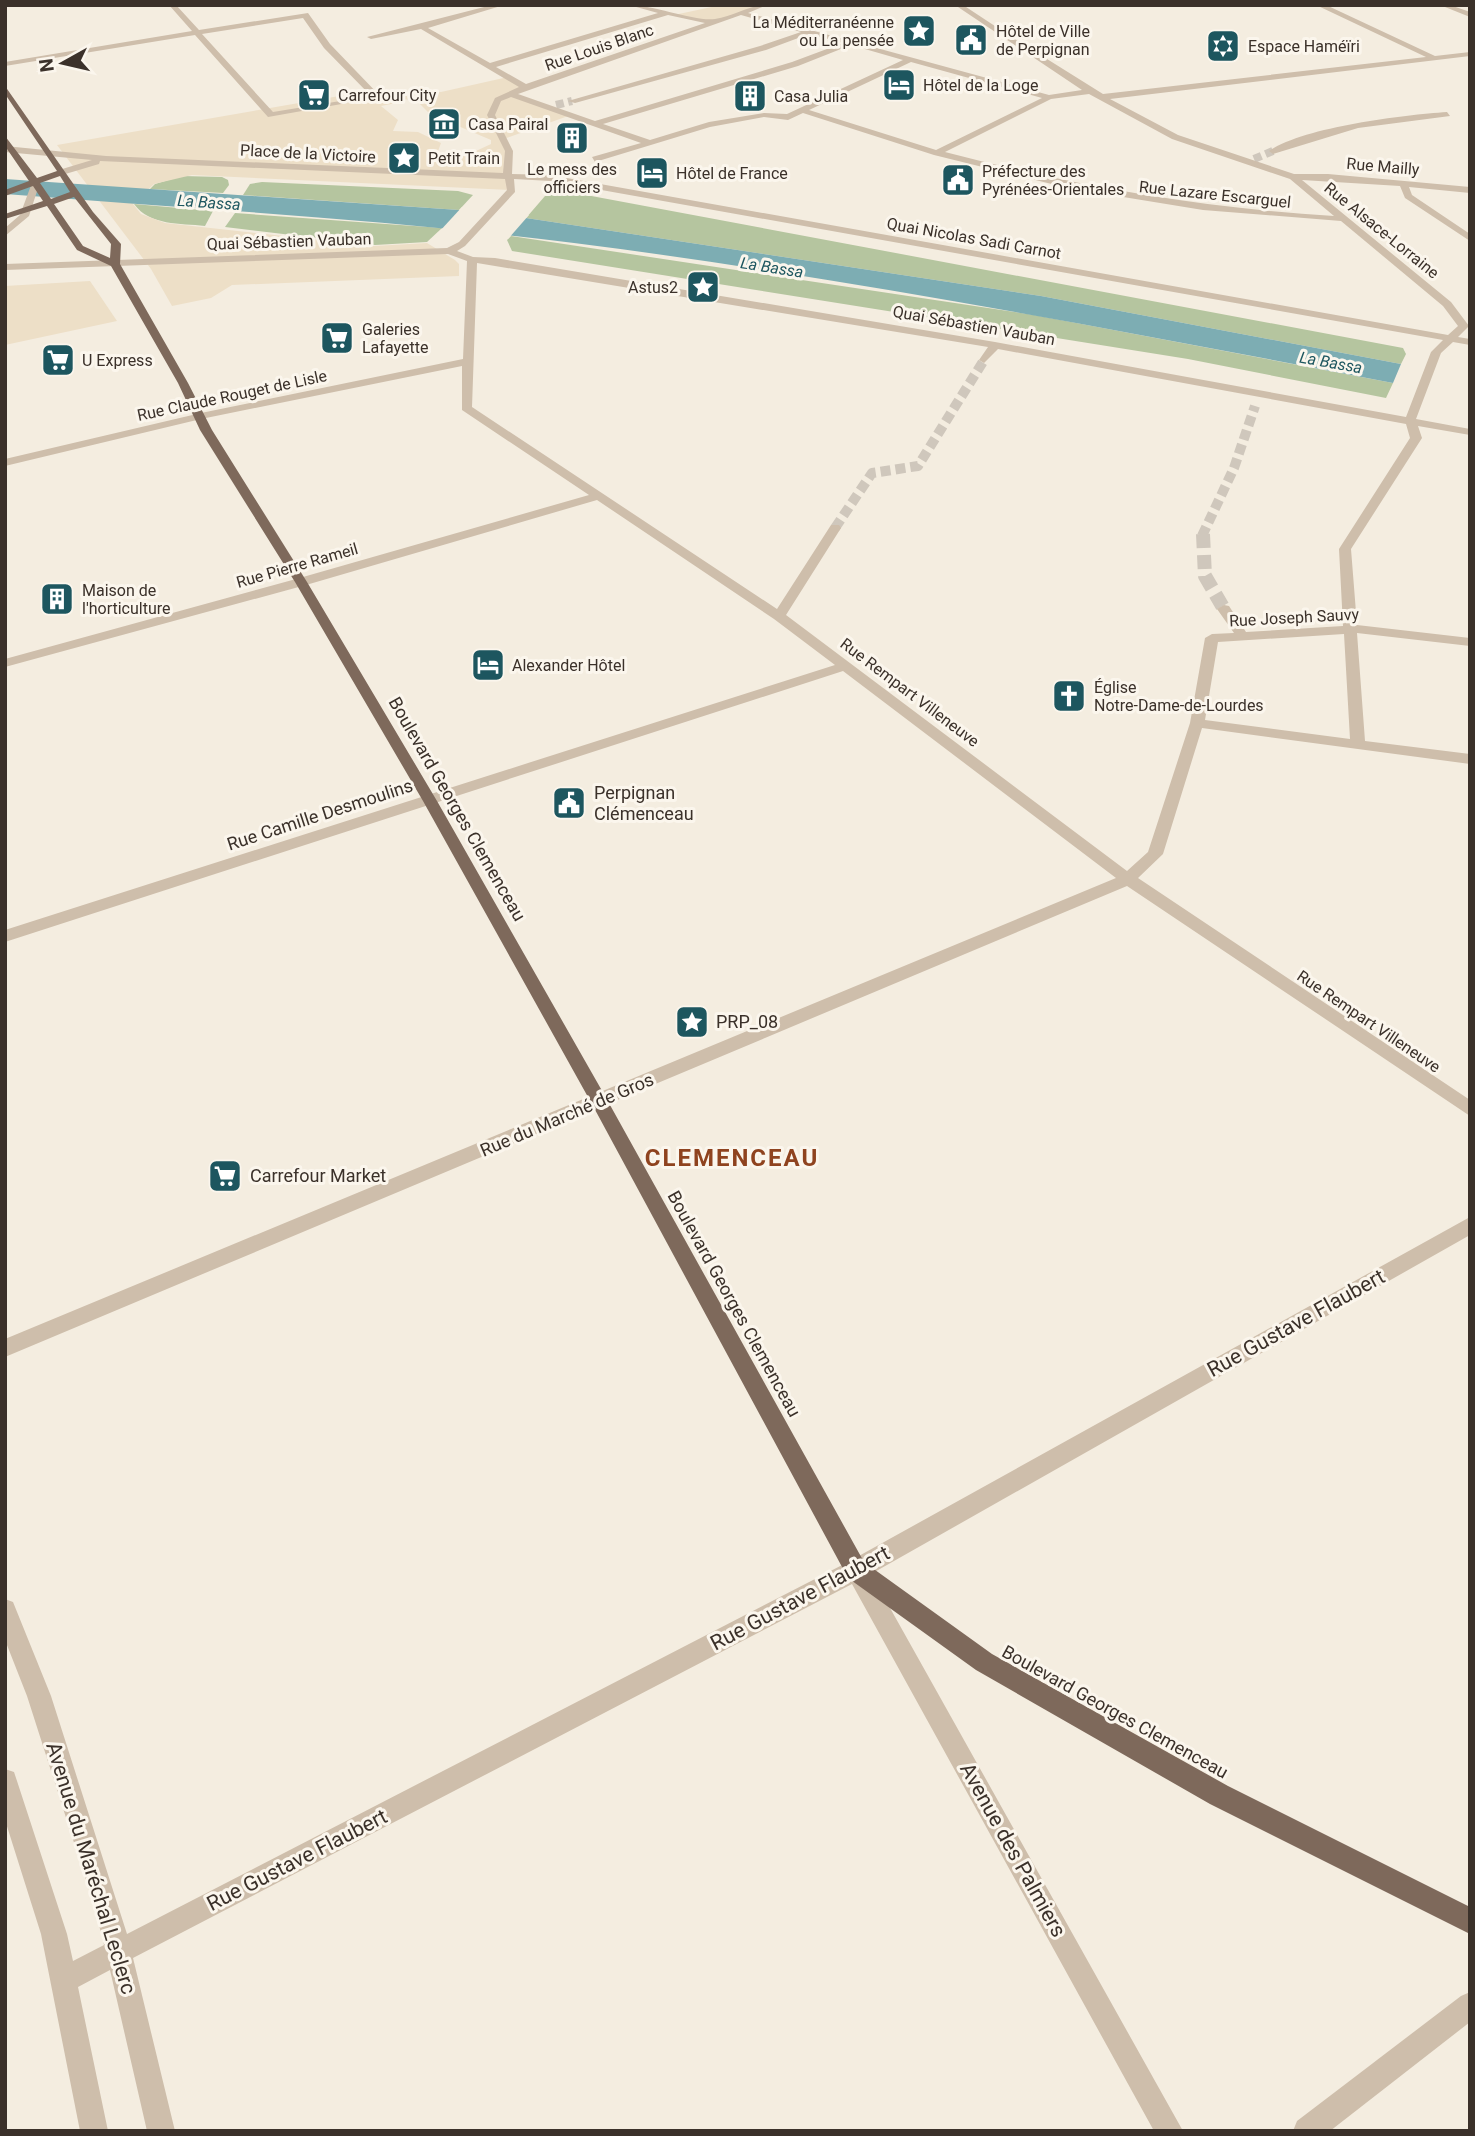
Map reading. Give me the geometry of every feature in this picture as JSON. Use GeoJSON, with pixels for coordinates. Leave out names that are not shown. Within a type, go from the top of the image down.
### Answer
{"type":"FeatureCollection","features":[{"type":"Feature","properties":{"kind":"main road","name":"Boulevard Georges Clemenceau"},"geometry":{"type":"LineString","coordinates":[[5,88],[82,202],[116,244],[115,264],[201,416],[206,430],[302,582],[430,801],[599,1101],[856,1570],[984,1662],[1219,1795],[1470,1921]]}},
{"type":"Feature","properties":{"kind":"main road"},"geometry":{"type":"LineString","coordinates":[[5,139],[51,200],[80,248],[115,264]]}},
{"type":"Feature","properties":{"kind":"main road"},"geometry":{"type":"LineString","coordinates":[[5,192],[62,172]]}},
{"type":"Feature","properties":{"kind":"main road"},"geometry":{"type":"LineString","coordinates":[[6,217],[75,191]]}},
{"type":"Feature","properties":{"kind":"main road"},"geometry":{"type":"LineString","coordinates":[[27,209],[58,215]]}},
{"type":"Feature","properties":{"kind":"street"},"geometry":{"type":"LineString","coordinates":[[173,5],[198,35]]}},
{"type":"Feature","properties":{"kind":"street"},"geometry":{"type":"LineString","coordinates":[[5,64],[198,35],[305,15],[310,5]]}},
{"type":"Feature","properties":{"kind":"street"},"geometry":{"type":"LineString","coordinates":[[371,37],[422,27],[501,5]]}},
{"type":"Feature","properties":{"kind":"street"},"geometry":{"type":"LineString","coordinates":[[632,5],[712,22]]}},
{"type":"Feature","properties":{"kind":"street","name":"Rue Louis Blanc"},"geometry":{"type":"LineString","coordinates":[[508,93],[712,22],[738,9],[750,10],[764,5]]}},
{"type":"Feature","properties":{"kind":"street"},"geometry":{"type":"LineString","coordinates":[[958,5],[1090,91],[1175,137],[1293,177]]}},
{"type":"Feature","properties":{"kind":"street"},"geometry":{"type":"LineString","coordinates":[[1319,5],[1432,56]]}},
{"type":"Feature","properties":{"kind":"street"},"geometry":{"type":"LineString","coordinates":[[1443,5],[1470,15]]}},
{"type":"Feature","properties":{"kind":"street"},"geometry":{"type":"LineString","coordinates":[[738,9],[909,60],[1049,97]]}},
{"type":"Feature","properties":{"kind":"street"},"geometry":{"type":"LineString","coordinates":[[489,66],[669,12]]}},
{"type":"Feature","properties":{"kind":"street","name":"Place de la Victoire"},"geometry":{"type":"LineString","coordinates":[[198,35],[271,115],[377,97],[327,46],[305,15]]}},
{"type":"Feature","properties":{"kind":"street"},"geometry":{"type":"LineString","coordinates":[[422,27],[525,87]]}},
{"type":"Feature","properties":{"kind":"street"},"geometry":{"type":"LineString","coordinates":[[572,101],[763,48],[810,31]]}},
{"type":"Feature","properties":{"kind":"street"},"geometry":{"type":"LineString","coordinates":[[594,124],[795,64],[850,43]]}},
{"type":"Feature","properties":{"kind":"street"},"geometry":{"type":"LineString","coordinates":[[1034,53],[1084,46]]}},
{"type":"Feature","properties":{"kind":"street"},"geometry":{"type":"LineString","coordinates":[[1102,97],[1432,56],[1470,54]]}},
{"type":"Feature","properties":{"kind":"street"},"geometry":{"type":"LineString","coordinates":[[596,159],[647,142],[740,119],[764,115],[788,117],[909,60]]}},
{"type":"Feature","properties":{"kind":"street"},"geometry":{"type":"LineString","coordinates":[[937,153],[1049,97],[1090,91]]}},
{"type":"Feature","properties":{"kind":"street"},"geometry":{"type":"LineString","coordinates":[[472,260],[456,248],[512,190],[509,151],[495,128],[491,115],[494,103],[508,93],[552,106],[647,142]]}},
{"type":"Feature","properties":{"kind":"street","name":"Rue Lazare Escarguel"},"geometry":{"type":"LineString","coordinates":[[804,111],[890,141],[1135,200],[1263,216],[1340,219]]}},
{"type":"Feature","properties":{"kind":"street"},"geometry":{"type":"LineString","coordinates":[[1273,151],[1368,123],[1408,116],[1447,114]]}},
{"type":"Feature","properties":{"kind":"street","name":"Place de la Victoire"},"geometry":{"type":"LineString","coordinates":[[12,150],[106,159],[509,175]]}},
{"type":"Feature","properties":{"kind":"street","name":"Place de la Victoire"},"geometry":{"type":"LineString","coordinates":[[62,172],[106,159]]}},
{"type":"Feature","properties":{"kind":"street"},"geometry":{"type":"LineString","coordinates":[[1244,162],[1254,159]]}},
{"type":"Feature","properties":{"kind":"street"},"geometry":{"type":"LineString","coordinates":[[551,178],[577,167]]}},
{"type":"Feature","properties":{"kind":"street","name":"Quai Nicolas Sadi Carnot"},"geometry":{"type":"LineString","coordinates":[[509,175],[551,178],[1470,342]]}},
{"type":"Feature","properties":{"kind":"street","name":"Rue Alsace-Lorraine"},"geometry":{"type":"LineString","coordinates":[[1293,177],[1340,219],[1447,304],[1464,326],[1448,339]]}},
{"type":"Feature","properties":{"kind":"street","name":"Rue Mailly"},"geometry":{"type":"LineString","coordinates":[[1293,177],[1470,190]]}},
{"type":"Feature","properties":{"kind":"street"},"geometry":{"type":"LineString","coordinates":[[5,233],[27,209],[36,182]]}},
{"type":"Feature","properties":{"kind":"street"},"geometry":{"type":"LineString","coordinates":[[1403,183],[1408,196],[1470,238]]}},
{"type":"Feature","properties":{"kind":"street","name":"Quai Sébastien Vauban"},"geometry":{"type":"LineString","coordinates":[[5,267],[456,248]]}},
{"type":"Feature","properties":{"kind":"street","name":"Quai Sébastien Vauban"},"geometry":{"type":"LineString","coordinates":[[472,260],[495,261],[995,345],[1261,391],[1470,432]]}},
{"type":"Feature","properties":{"kind":"street","name":"Rue Rempart Villeneuve"},"geometry":{"type":"LineString","coordinates":[[472,260],[466,408],[779,616],[1128,879],[1470,1109]]}},
{"type":"Feature","properties":{"kind":"street"},"geometry":{"type":"LineString","coordinates":[[1358,746],[1353,629],[1345,550],[1416,438],[1410,420],[1436,352],[1448,339]]}},
{"type":"Feature","properties":{"kind":"street"},"geometry":{"type":"LineString","coordinates":[[984,360],[995,345]]}},
{"type":"Feature","properties":{"kind":"street","name":"Rue Claude Rouget de Lisle"},"geometry":{"type":"LineString","coordinates":[[5,463],[201,416],[466,362]]}},
{"type":"Feature","properties":{"kind":"street"},"geometry":{"type":"LineString","coordinates":[[1255,406],[1261,391]]}},
{"type":"Feature","properties":{"kind":"street","name":"Rue Pierre Rameil"},"geometry":{"type":"LineString","coordinates":[[5,663],[302,582],[598,496]]}},
{"type":"Feature","properties":{"kind":"street"},"geometry":{"type":"LineString","coordinates":[[779,616],[835,528]]}},
{"type":"Feature","properties":{"kind":"street"},"geometry":{"type":"LineString","coordinates":[[1224,609],[1244,638]]}},
{"type":"Feature","properties":{"kind":"street","name":"Rue Joseph Sauvy"},"geometry":{"type":"LineString","coordinates":[[1128,879],[1155,855],[1197,723],[1212,638],[1353,629],[1470,642]]}},
{"type":"Feature","properties":{"kind":"street","name":"Rue Camille Desmoulins"},"geometry":{"type":"LineString","coordinates":[[5,936],[847,665]]}},
{"type":"Feature","properties":{"kind":"street"},"geometry":{"type":"LineString","coordinates":[[1197,723],[1470,759]]}},
{"type":"Feature","properties":{"kind":"street","name":"Rue du Marché de Gros"},"geometry":{"type":"LineString","coordinates":[[5,1348],[1128,879]]}},
{"type":"Feature","properties":{"kind":"street","name":"Rue Gustave Flaubert"},"geometry":{"type":"LineString","coordinates":[[64,1980],[856,1570],[1470,1225]]}},
{"type":"Feature","properties":{"kind":"street","name":"Avenue des Palmiers"},"geometry":{"type":"LineString","coordinates":[[856,1570],[1169,2131]]}},
{"type":"Feature","properties":{"kind":"street","name":"Avenue du Maréchal Leclerc"},"geometry":{"type":"LineString","coordinates":[[5,1610],[43,1709],[120,1952],[161,2131]]}},
{"type":"Feature","properties":{"kind":"street"},"geometry":{"type":"LineString","coordinates":[[5,1781],[54,1934],[94,2131]]}},
{"type":"Feature","properties":{"kind":"street"},"geometry":{"type":"LineString","coordinates":[[1307,2131],[1470,2005]]}},
{"type":"Feature","properties":{"kind":"green space"},"geometry":{"type":"Polygon","coordinates":[[[182,176],[222,177],[228,180],[229,185],[223,193],[150,189],[155,184],[182,176]]]}},
{"type":"Feature","properties":{"kind":"green space"},"geometry":{"type":"Polygon","coordinates":[[[262,182],[458,191],[473,195],[459,210],[243,195],[250,184],[262,182]]]}},
{"type":"Feature","properties":{"kind":"green space"},"geometry":{"type":"Polygon","coordinates":[[[570,192],[1403,348],[1406,354],[1401,364],[1041,296],[526,218],[545,196],[570,192]]]}},
{"type":"Feature","properties":{"kind":"green space"},"geometry":{"type":"Polygon","coordinates":[[[134,204],[213,211],[205,226],[176,224],[148,216],[134,204]]]}},
{"type":"Feature","properties":{"kind":"green space"},"geometry":{"type":"Polygon","coordinates":[[[235,213],[442,228],[427,242],[375,245],[225,227],[235,213]]]}},
{"type":"Feature","properties":{"kind":"green space"},"geometry":{"type":"Polygon","coordinates":[[[511,236],[1034,315],[1393,383],[1386,398],[1188,359],[512,251],[507,240],[511,236]]]}},
{"type":"Feature","properties":{"kind":"shaded area"},"geometry":{"type":"Polygon","coordinates":[[[721,5],[762,6],[712,22],[674,15],[721,5]]]}},
{"type":"Feature","properties":{"kind":"shaded area"},"geometry":{"type":"Polygon","coordinates":[[[508,77],[525,87],[509,92],[571,115],[504,139],[512,190],[192,175],[154,184],[133,204],[141,214],[165,223],[374,246],[427,243],[459,264],[459,276],[232,285],[211,298],[172,306],[151,269],[57,145],[380,89],[401,92],[424,87],[429,91],[441,92],[508,77]],[[398,99],[393,100],[396,103],[381,106],[398,120],[393,131],[418,132],[441,143],[437,154],[476,151],[491,144],[491,140],[430,114],[416,100],[398,99]]]}},
{"type":"Feature","properties":{"kind":"shaded area"},"geometry":{"type":"Polygon","coordinates":[[[90,281],[117,321],[5,345],[5,286],[90,281]]]}},
{"type":"Feature","properties":{"kind":"water","name":"La Bassa"},"geometry":{"type":"Polygon","coordinates":[[[5,179],[459,210],[526,218],[1041,296],[1401,364],[1393,383],[780,272],[574,243],[432,227],[5,194],[5,179]]]}},
{"type":"Feature","properties":{"kind":"pier"},"geometry":{"type":"Polygon","coordinates":[[[462,207],[529,215],[508,239],[439,232],[462,207]]]}},
{"type":"Feature","properties":{"kind":"tunnel"},"geometry":{"type":"LineString","coordinates":[[556,105],[572,101]]}},
{"type":"Feature","properties":{"kind":"tunnel"},"geometry":{"type":"LineString","coordinates":[[1254,159],[1273,151]]}},
{"type":"Feature","properties":{"kind":"tunnel"},"geometry":{"type":"LineString","coordinates":[[835,528],[872,473],[918,466],[984,360]]}},
{"type":"Feature","properties":{"kind":"tunnel"},"geometry":{"type":"LineString","coordinates":[[1202,536],[1234,468],[1255,406]]}},
{"type":"Feature","properties":{"kind":"tunnel"},"geometry":{"type":"LineString","coordinates":[[1203,534],[1205,576],[1224,609]]}},
{"type":"Feature","properties":{"kind":"place","name":"La Méditerranéenne ou La pensée"},"geometry":{"type":"Point","coordinates":[919,31]}},
{"type":"Feature","properties":{"kind":"place","name":"Hôtel de Ville de Perpignan"},"geometry":{"type":"Point","coordinates":[971,40]}},
{"type":"Feature","properties":{"kind":"place","name":"Espace Haméïri"},"geometry":{"type":"Point","coordinates":[1223,46]}},
{"type":"Feature","properties":{"kind":"place","name":"Hôtel de la Loge"},"geometry":{"type":"Point","coordinates":[899,85]}},
{"type":"Feature","properties":{"kind":"place","name":"Carrefour City"},"geometry":{"type":"Point","coordinates":[314,95]}},
{"type":"Feature","properties":{"kind":"place","name":"Casa Julia"},"geometry":{"type":"Point","coordinates":[750,96]}},
{"type":"Feature","properties":{"kind":"place","name":"Casa Pairal"},"geometry":{"type":"Point","coordinates":[444,124]}},
{"type":"Feature","properties":{"kind":"place","name":"Le mess des officiers"},"geometry":{"type":"Point","coordinates":[572,138]}},
{"type":"Feature","properties":{"kind":"place","name":"Petit Train"},"geometry":{"type":"Point","coordinates":[404,158]}},
{"type":"Feature","properties":{"kind":"place","name":"Hôtel de France"},"geometry":{"type":"Point","coordinates":[652,173]}},
{"type":"Feature","properties":{"kind":"place","name":"Préfecture des Pyrénées-Orientales"},"geometry":{"type":"Point","coordinates":[958,180]}},
{"type":"Feature","properties":{"kind":"place","name":"Astus2"},"geometry":{"type":"Point","coordinates":[703,287]}},
{"type":"Feature","properties":{"kind":"place","name":"Galeries Lafayette"},"geometry":{"type":"Point","coordinates":[337,338]}},
{"type":"Feature","properties":{"kind":"place","name":"U Express"},"geometry":{"type":"Point","coordinates":[58,360]}},
{"type":"Feature","properties":{"kind":"place","name":"Maison de l'horticulture"},"geometry":{"type":"Point","coordinates":[57,599]}},
{"type":"Feature","properties":{"kind":"place","name":"Alexander Hôtel"},"geometry":{"type":"Point","coordinates":[488,665]}},
{"type":"Feature","properties":{"kind":"place","name":"Église Notre-Dame-de-Lourdes"},"geometry":{"type":"Point","coordinates":[1069,696]}},
{"type":"Feature","properties":{"kind":"place","name":"Perpignan Clémenceau"},"geometry":{"type":"Point","coordinates":[569,803]}},
{"type":"Feature","properties":{"kind":"place","name":"PRP_08"},"geometry":{"type":"Point","coordinates":[692,1022]}},
{"type":"Feature","properties":{"kind":"place","name":"Carrefour Market"},"geometry":{"type":"Point","coordinates":[225,1176]}},
{"type":"Feature","properties":{"kind":"district","name":"CLEMENCEAU"},"geometry":{"type":"Point","coordinates":[732,1158]}}]}
